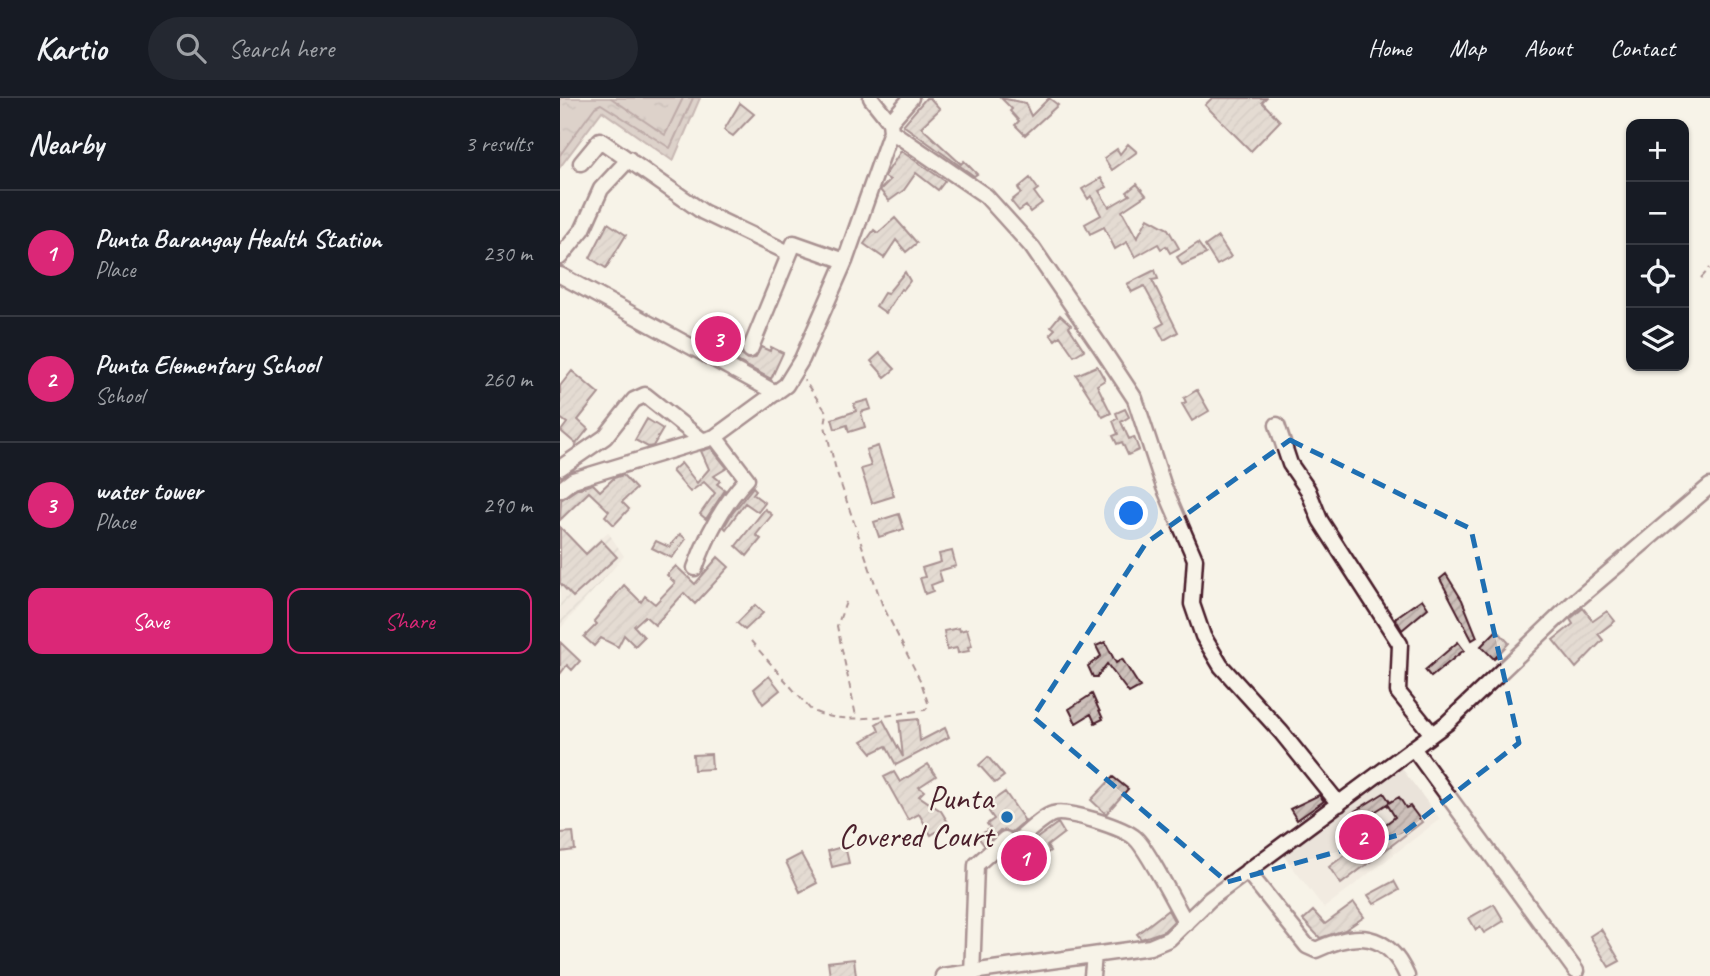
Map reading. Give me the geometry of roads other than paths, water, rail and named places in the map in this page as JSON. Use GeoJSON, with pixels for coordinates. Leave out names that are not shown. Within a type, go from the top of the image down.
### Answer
{"type":"FeatureCollection","features":[{"type":"Feature","properties":{"kind":"street"},"geometry":{"type":"LineString","coordinates":[[871,98],[891,127],[986,196],[1010,222],[1032,247],[1109,359],[1135,399],[1164,487],[1195,559],[1192,604],[1203,636],[1221,666],[1281,732],[1339,804]]}},
{"type":"Feature","properties":{"kind":"street"},"geometry":{"type":"LineString","coordinates":[[560,490],[573,480],[709,439],[776,393],[795,370],[845,261],[891,127],[911,98]]}},
{"type":"Feature","properties":{"kind":"street"},"geometry":{"type":"LineString","coordinates":[[581,163],[600,140],[703,212],[789,253]]}},
{"type":"Feature","properties":{"kind":"street"},"geometry":{"type":"LineString","coordinates":[[560,257],[583,229],[601,189],[629,159]]}},
{"type":"Feature","properties":{"kind":"street"},"geometry":{"type":"LineString","coordinates":[[750,349],[794,243],[845,261]]}},
{"type":"Feature","properties":{"kind":"street"},"geometry":{"type":"LineString","coordinates":[[560,275],[776,393]]}},
{"type":"Feature","properties":{"kind":"street"},"geometry":{"type":"LineString","coordinates":[[560,468],[605,437],[634,400],[645,395],[709,439],[747,480],[734,492],[708,534],[695,568]]}},
{"type":"Feature","properties":{"kind":"street"},"geometry":{"type":"LineString","coordinates":[[1277,425],[1290,464],[1308,490],[1320,520],[1399,644],[1398,692],[1432,734]]}},
{"type":"Feature","properties":{"kind":"street"},"geometry":{"type":"LineString","coordinates":[[943,976],[1150,947],[1170,939],[1210,899],[1432,734],[1573,603],[1710,486]]}},
{"type":"Feature","properties":{"kind":"street"},"geometry":{"type":"LineString","coordinates":[[1413,748],[1576,971]]}},
{"type":"Feature","properties":{"kind":"street"},"geometry":{"type":"LineString","coordinates":[[972,974],[976,865],[1005,839],[1010,846],[1036,828],[1040,820],[1055,813],[1075,813],[1135,838],[1186,923]]}},
{"type":"Feature","properties":{"kind":"street"},"geometry":{"type":"LineString","coordinates":[[1247,871],[1307,946],[1316,950],[1340,938],[1372,939],[1388,948],[1406,976]]}},
{"type":"Feature","properties":{"kind":"street"},"geometry":{"type":"LineString","coordinates":[[1092,976],[1094,955]]}},
{"type":"Feature","properties":{"kind":"water"},"geometry":{"type":"Polygon","coordinates":[[[560,98],[700,98],[673,161],[602,111],[560,167],[560,98]]]}},
{"type":"Feature","properties":{"kind":"place","name":"water tower"},"geometry":{"type":"Point","coordinates":[718,339]}},
{"type":"Feature","properties":{"kind":"place","name":"Punta Covered Court"},"geometry":{"type":"Point","coordinates":[1007,817]}},
{"type":"Feature","properties":{"kind":"place","name":"Punta Elementary School"},"geometry":{"type":"Point","coordinates":[1362,837]}},
{"type":"Feature","properties":{"kind":"place","name":"Punta Barangay Health Station"},"geometry":{"type":"Point","coordinates":[1024,858]}}]}
